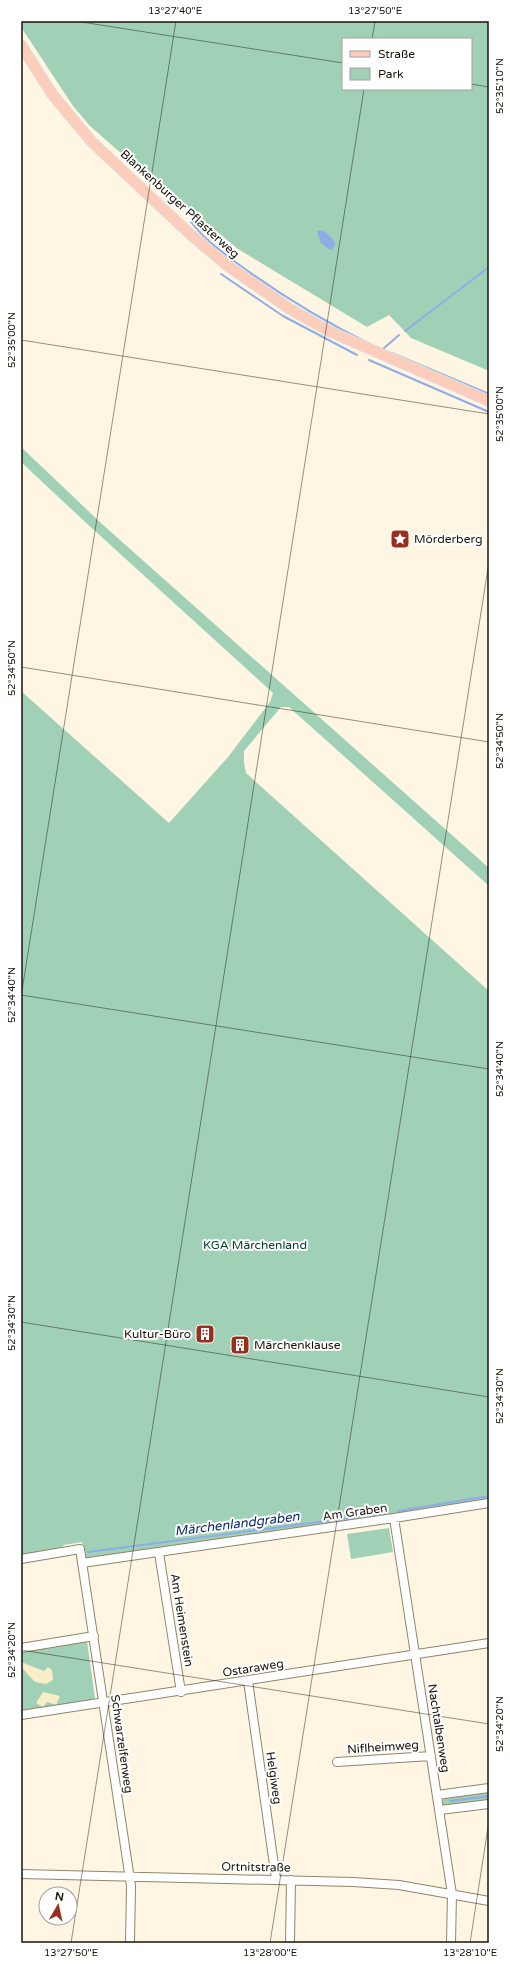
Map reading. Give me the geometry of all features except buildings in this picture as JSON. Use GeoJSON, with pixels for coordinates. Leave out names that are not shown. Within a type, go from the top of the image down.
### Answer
{"type":"FeatureCollection","features":[{"type":"Feature","properties":{"kind":"main road","name":"Blankenburger Pflasterweg"},"geometry":{"type":"LineString","coordinates":[[21,45],[52,94],[92,142],[190,234],[228,266],[290,310],[329,331],[489,401]]}},
{"type":"Feature","properties":{"kind":"street","name":"Am Graben"},"geometry":{"type":"LineString","coordinates":[[82,1563],[159,1553],[489,1503]]}},
{"type":"Feature","properties":{"kind":"street","name":"Nachtalbenweg"},"geometry":{"type":"LineString","coordinates":[[394,1518],[452,1894],[452,1943]]}},
{"type":"Feature","properties":{"kind":"street","name":"Schwarzelfenweg"},"geometry":{"type":"LineString","coordinates":[[21,1559],[80,1549],[129,1876],[130,1943]]}},
{"type":"Feature","properties":{"kind":"street","name":"Am Heimenstein"},"geometry":{"type":"LineString","coordinates":[[159,1553],[181,1692]]}},
{"type":"Feature","properties":{"kind":"street"},"geometry":{"type":"LineString","coordinates":[[21,1648],[94,1636]]}},
{"type":"Feature","properties":{"kind":"street","name":"Ostaraweg"},"geometry":{"type":"LineString","coordinates":[[21,1715],[181,1692],[489,1643]]}},
{"type":"Feature","properties":{"kind":"street","name":"Helgiweg"},"geometry":{"type":"LineString","coordinates":[[248,1681],[276,1879]]}},
{"type":"Feature","properties":{"kind":"street","name":"Niflheimweg"},"geometry":{"type":"LineString","coordinates":[[337,1762],[431,1756]]}},
{"type":"Feature","properties":{"kind":"street"},"geometry":{"type":"LineString","coordinates":[[437,1795],[489,1788]]}},
{"type":"Feature","properties":{"kind":"street"},"geometry":{"type":"LineString","coordinates":[[440,1810],[489,1804]]}},
{"type":"Feature","properties":{"kind":"street","name":"Ortnitstraße"},"geometry":{"type":"LineString","coordinates":[[21,1874],[276,1879],[399,1885],[489,1901]]}},
{"type":"Feature","properties":{"kind":"street"},"geometry":{"type":"LineString","coordinates":[[290,1880],[290,1943]]}},
{"type":"Feature","properties":{"kind":"green space"},"geometry":{"type":"Polygon","coordinates":[[[21,21],[489,21],[489,371],[411,338],[389,315],[367,327],[238,249],[115,148],[90,126],[73,106],[21,27],[21,21]]]}},
{"type":"Feature","properties":{"kind":"green space","name":"KGA Märchenland"},"geometry":{"type":"Polygon","coordinates":[[[21,447],[102,524],[489,868],[489,886],[289,707],[281,707],[244,751],[246,773],[489,991],[489,1499],[396,1516],[85,1560],[82,1542],[64,1545],[60,1549],[21,1556],[21,691],[169,823],[228,757],[270,702],[273,693],[21,462],[21,447]]]}},
{"type":"Feature","properties":{"kind":"green space"},"geometry":{"type":"Polygon","coordinates":[[[389,1528],[393,1552],[351,1559],[347,1534],[389,1528]]]}},
{"type":"Feature","properties":{"kind":"green space"},"geometry":{"type":"Polygon","coordinates":[[[87,1641],[95,1698],[93,1700],[21,1711],[21,1650],[87,1641]]]}},
{"type":"Feature","properties":{"kind":"green space"},"geometry":{"type":"Polygon","coordinates":[[[489,1792],[489,1802],[442,1806],[441,1804],[444,1798],[489,1792]]]}},
{"type":"Feature","properties":{"kind":"sand"},"geometry":{"type":"Polygon","coordinates":[[[21,1662],[44,1671],[48,1667],[52,1670],[53,1680],[46,1684],[35,1682],[21,1667],[21,1662]]]}},
{"type":"Feature","properties":{"kind":"sand"},"geometry":{"type":"Polygon","coordinates":[[[43,1692],[60,1696],[56,1705],[47,1702],[43,1707],[36,1703],[43,1692]]]}},
{"type":"Feature","properties":{"kind":"water"},"geometry":{"type":"Polygon","coordinates":[[[320,230],[326,232],[335,242],[333,249],[330,250],[321,243],[317,232],[320,230]]]}},
{"type":"Feature","properties":{"kind":"waterway"},"geometry":{"type":"LineString","coordinates":[[191,222],[214,246],[272,288],[320,318],[370,344]]}},
{"type":"Feature","properties":{"kind":"waterway"},"geometry":{"type":"LineString","coordinates":[[405,331],[489,267]]}},
{"type":"Feature","properties":{"kind":"waterway"},"geometry":{"type":"LineString","coordinates":[[221,274],[283,316],[357,355]]}},
{"type":"Feature","properties":{"kind":"waterway"},"geometry":{"type":"LineString","coordinates":[[383,349],[399,335]]}},
{"type":"Feature","properties":{"kind":"waterway"},"geometry":{"type":"LineString","coordinates":[[392,353],[489,394]]}},
{"type":"Feature","properties":{"kind":"waterway"},"geometry":{"type":"LineString","coordinates":[[369,360],[489,412]]}},
{"type":"Feature","properties":{"kind":"waterway","name":"Märchenlandgraben"},"geometry":{"type":"LineString","coordinates":[[398,1511],[489,1496]]}},
{"type":"Feature","properties":{"kind":"waterway","name":"Märchenlandgraben"},"geometry":{"type":"LineString","coordinates":[[88,1552],[388,1513]]}},
{"type":"Feature","properties":{"kind":"waterway"},"geometry":{"type":"LineString","coordinates":[[450,1801],[489,1796]]}},
{"type":"Feature","properties":{"kind":"place","name":"Mörderberg"},"geometry":{"type":"Point","coordinates":[400,539]}},
{"type":"Feature","properties":{"kind":"place","name":"Kultur-Büro"},"geometry":{"type":"Point","coordinates":[205,1334]}},
{"type":"Feature","properties":{"kind":"place","name":"Märchenklause"},"geometry":{"type":"Point","coordinates":[240,1345]}}]}
